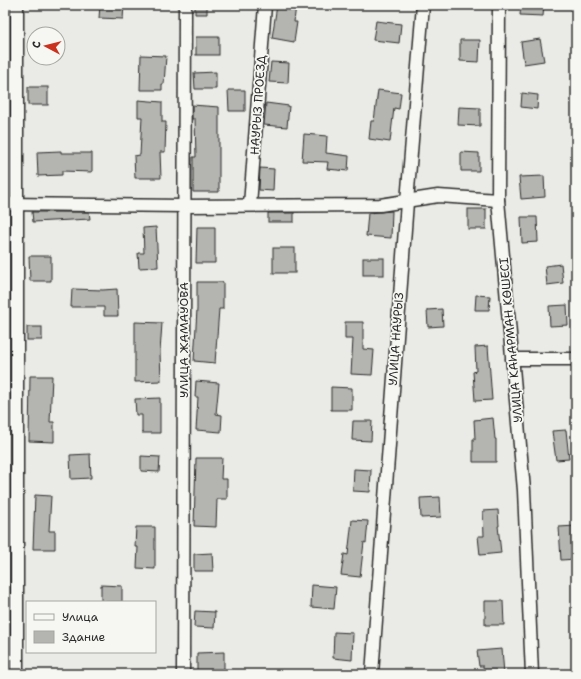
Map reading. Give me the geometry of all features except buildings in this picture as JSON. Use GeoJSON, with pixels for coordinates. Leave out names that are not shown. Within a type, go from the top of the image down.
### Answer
{"type":"FeatureCollection","features":[{"type":"Feature","properties":{"kind":"street"},"geometry":{"type":"LineString","coordinates":[[17,5],[11,204],[17,674]]}},
{"type":"Feature","properties":{"kind":"street","name":"УЛИЦА ЖАМАУОВА"},"geometry":{"type":"LineString","coordinates":[[183,674],[185,5]]}},
{"type":"Feature","properties":{"kind":"street","name":"НАУРЫЗ ПРОЕЗД"},"geometry":{"type":"LineString","coordinates":[[250,205],[265,5]]}},
{"type":"Feature","properties":{"kind":"street","name":"УЛИЦА НАУРЫЗ"},"geometry":{"type":"LineString","coordinates":[[372,674],[423,5]]}},
{"type":"Feature","properties":{"kind":"street","name":"УЛИЦА КАҺАРМАН КӨШЕСІ"},"geometry":{"type":"LineString","coordinates":[[499,5],[498,200],[524,490],[532,674]]}},
{"type":"Feature","properties":{"kind":"street"},"geometry":{"type":"LineString","coordinates":[[11,204],[184,206],[380,205],[438,196],[498,200]]}},
{"type":"Feature","properties":{"kind":"street"},"geometry":{"type":"LineString","coordinates":[[512,359],[576,359]]}}]}
